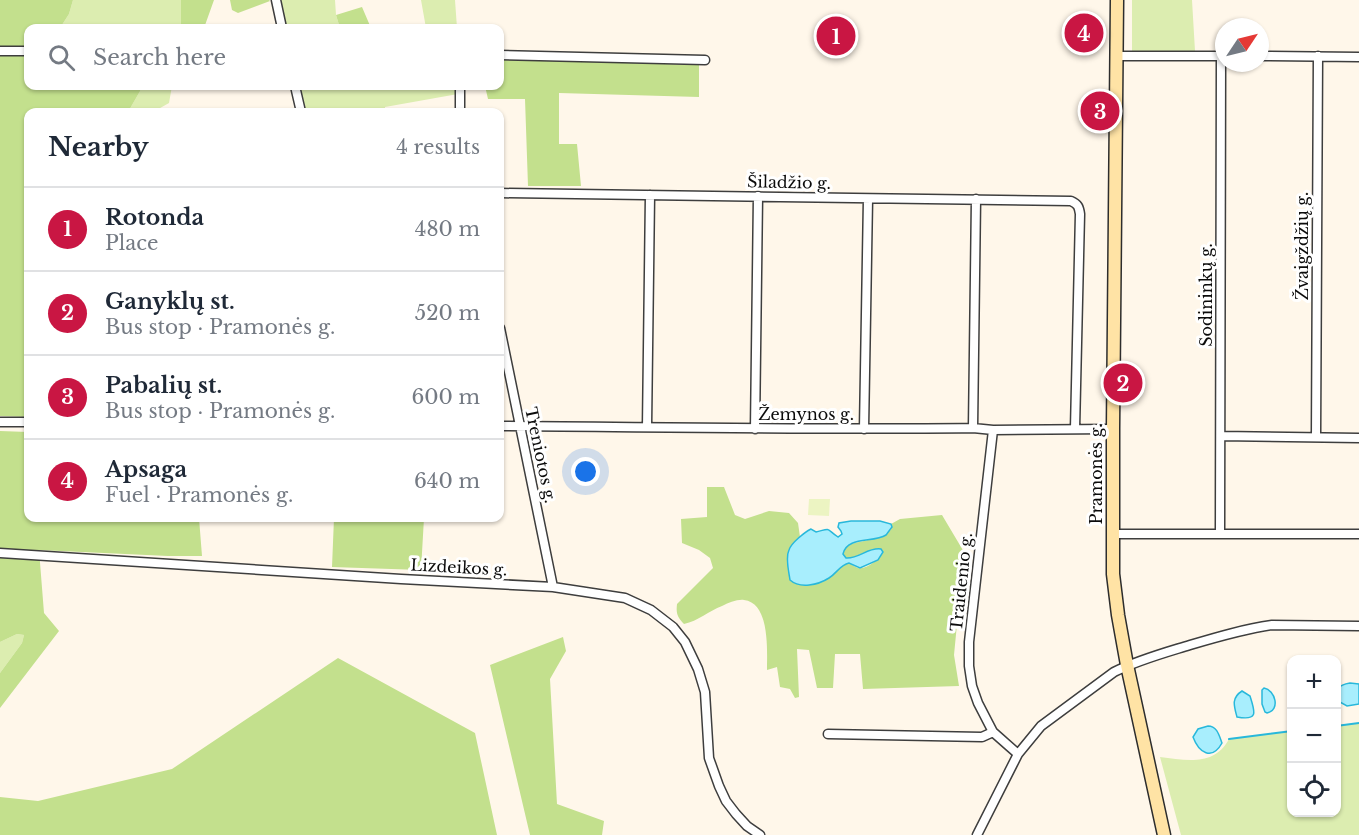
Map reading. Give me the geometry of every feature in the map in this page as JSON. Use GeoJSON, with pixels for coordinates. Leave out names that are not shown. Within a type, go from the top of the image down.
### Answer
{"type":"FeatureCollection","features":[{"type":"Feature","properties":{"kind":"main road","name":"Pramonės g."},"geometry":{"type":"LineString","coordinates":[[1117,0],[1112,534],[1115,593],[1127,665],[1164,835]]}},
{"type":"Feature","properties":{"kind":"street"},"geometry":{"type":"LineString","coordinates":[[276,0],[281,24]]}},
{"type":"Feature","properties":{"kind":"street"},"geometry":{"type":"LineString","coordinates":[[0,51],[24,51]]}},
{"type":"Feature","properties":{"kind":"street"},"geometry":{"type":"LineString","coordinates":[[504,55],[705,60]]}},
{"type":"Feature","properties":{"kind":"street"},"geometry":{"type":"LineString","coordinates":[[1116,56],[1215,57]]}},
{"type":"Feature","properties":{"kind":"street"},"geometry":{"type":"LineString","coordinates":[[1269,56],[1359,57]]}},
{"type":"Feature","properties":{"kind":"street","name":"Žvaigždžių g."},"geometry":{"type":"LineString","coordinates":[[1316,437],[1318,56]]}},
{"type":"Feature","properties":{"kind":"street","name":"Sodininkų g."},"geometry":{"type":"LineString","coordinates":[[1220,534],[1222,72]]}},
{"type":"Feature","properties":{"kind":"street"},"geometry":{"type":"LineString","coordinates":[[296,90],[300,108]]}},
{"type":"Feature","properties":{"kind":"street"},"geometry":{"type":"LineString","coordinates":[[460,90],[460,108]]}},
{"type":"Feature","properties":{"kind":"street","name":"Šiladžio g."},"geometry":{"type":"LineString","coordinates":[[504,193],[976,199],[1076,203],[1080,214],[1075,429]]}},
{"type":"Feature","properties":{"kind":"street"},"geometry":{"type":"LineString","coordinates":[[647,426],[650,195]]}},
{"type":"Feature","properties":{"kind":"street"},"geometry":{"type":"LineString","coordinates":[[755,429],[758,196]]}},
{"type":"Feature","properties":{"kind":"street"},"geometry":{"type":"LineString","coordinates":[[864,429],[868,199]]}},
{"type":"Feature","properties":{"kind":"street"},"geometry":{"type":"LineString","coordinates":[[973,428],[976,199]]}},
{"type":"Feature","properties":{"kind":"street","name":"Treniotos g."},"geometry":{"type":"LineString","coordinates":[[504,348],[554,587]]}},
{"type":"Feature","properties":{"kind":"street"},"geometry":{"type":"LineString","coordinates":[[0,422],[24,422]]}},
{"type":"Feature","properties":{"kind":"street","name":"Žemynos g."},"geometry":{"type":"LineString","coordinates":[[504,426],[1113,429]]}},
{"type":"Feature","properties":{"kind":"street","name":"Traidenio g."},"geometry":{"type":"LineString","coordinates":[[993,430],[969,642],[969,666],[972,686],[984,718],[993,732],[1018,754]]}},
{"type":"Feature","properties":{"kind":"street"},"geometry":{"type":"LineString","coordinates":[[1221,436],[1359,438]]}},
{"type":"Feature","properties":{"kind":"street"},"geometry":{"type":"LineString","coordinates":[[1112,534],[1359,534]]}},
{"type":"Feature","properties":{"kind":"street","name":"Lizdeikos g."},"geometry":{"type":"LineString","coordinates":[[0,553],[554,587],[625,597],[651,610],[673,627],[685,642],[698,669],[705,692],[709,758],[719,786],[726,801],[736,814],[760,835]]}},
{"type":"Feature","properties":{"kind":"street"},"geometry":{"type":"LineString","coordinates":[[977,835],[1018,754],[1041,726],[1114,672],[1162,653],[1260,627],[1272,625],[1359,626]]}},
{"type":"Feature","properties":{"kind":"street"},"geometry":{"type":"LineString","coordinates":[[828,734],[981,736],[993,732]]}},
{"type":"Feature","properties":{"kind":"green space"},"geometry":{"type":"Polygon","coordinates":[[[0,0],[73,0],[69,14],[63,24],[24,24],[24,90],[141,90],[130,108],[24,108],[24,417],[0,416],[0,0]]]}},
{"type":"Feature","properties":{"kind":"green space"},"geometry":{"type":"Polygon","coordinates":[[[73,0],[181,0],[181,24],[63,24],[69,14],[73,0]]]}},
{"type":"Feature","properties":{"kind":"green space"},"geometry":{"type":"Polygon","coordinates":[[[181,0],[214,0],[205,24],[181,24],[181,0]]]}},
{"type":"Feature","properties":{"kind":"green space"},"geometry":{"type":"Polygon","coordinates":[[[230,0],[270,1],[238,13],[232,10],[230,0]]]}},
{"type":"Feature","properties":{"kind":"green space"},"geometry":{"type":"Polygon","coordinates":[[[280,0],[335,0],[339,24],[285,24],[280,0]]]}},
{"type":"Feature","properties":{"kind":"green space"},"geometry":{"type":"Polygon","coordinates":[[[421,0],[455,0],[457,24],[425,24],[421,0]]]}},
{"type":"Feature","properties":{"kind":"green space"},"geometry":{"type":"Polygon","coordinates":[[[1132,0],[1192,0],[1195,51],[1132,53],[1132,0]]]}},
{"type":"Feature","properties":{"kind":"green space"},"geometry":{"type":"Polygon","coordinates":[[[362,7],[369,24],[339,24],[336,15],[362,7]]]}},
{"type":"Feature","properties":{"kind":"green space"},"geometry":{"type":"Polygon","coordinates":[[[504,59],[699,65],[699,97],[559,93],[559,144],[577,144],[581,186],[528,186],[525,99],[488,99],[486,90],[504,90],[504,59]]]}},
{"type":"Feature","properties":{"kind":"green space"},"geometry":{"type":"Polygon","coordinates":[[[141,90],[171,90],[169,103],[160,108],[130,108],[141,90]]]}},
{"type":"Feature","properties":{"kind":"green space"},"geometry":{"type":"Polygon","coordinates":[[[299,90],[458,90],[458,94],[385,108],[303,108],[299,90]]]}},
{"type":"Feature","properties":{"kind":"green space"},"geometry":{"type":"Polygon","coordinates":[[[0,431],[24,432],[24,522],[199,522],[202,556],[39,550],[44,613],[59,631],[0,708],[0,673],[22,643],[24,635],[17,634],[0,642],[0,431]]]}},
{"type":"Feature","properties":{"kind":"green space"},"geometry":{"type":"Polygon","coordinates":[[[707,487],[724,487],[735,515],[745,519],[769,511],[789,513],[798,523],[800,537],[789,550],[810,585],[829,578],[843,565],[849,563],[858,568],[869,566],[883,552],[860,554],[853,559],[846,558],[843,554],[850,544],[866,541],[876,536],[892,527],[891,524],[900,519],[942,515],[964,552],[954,655],[959,686],[863,689],[860,654],[835,654],[833,688],[817,688],[809,650],[797,649],[799,697],[795,698],[790,689],[780,687],[777,667],[767,670],[763,618],[759,609],[752,603],[739,600],[684,624],[678,615],[677,604],[713,568],[710,558],[699,550],[682,543],[681,519],[707,517],[707,487]]]}},
{"type":"Feature","properties":{"kind":"green space"},"geometry":{"type":"Polygon","coordinates":[[[809,499],[830,499],[829,516],[808,515],[809,499]]]}},
{"type":"Feature","properties":{"kind":"green space"},"geometry":{"type":"Polygon","coordinates":[[[334,522],[424,522],[421,570],[332,567],[334,522]]]}},
{"type":"Feature","properties":{"kind":"green space"},"geometry":{"type":"Polygon","coordinates":[[[17,634],[24,635],[22,643],[0,673],[0,642],[17,634]]]}},
{"type":"Feature","properties":{"kind":"green space"},"geometry":{"type":"Polygon","coordinates":[[[563,637],[566,651],[550,679],[557,804],[604,821],[602,835],[530,835],[490,665],[563,637]]]}},
{"type":"Feature","properties":{"kind":"green space"},"geometry":{"type":"Polygon","coordinates":[[[338,658],[475,733],[497,835],[0,835],[0,797],[38,801],[172,769],[338,658]]]}},
{"type":"Feature","properties":{"kind":"green space"},"geometry":{"type":"Polygon","coordinates":[[[1359,723],[1359,835],[1181,835],[1160,757],[1199,760],[1216,754],[1229,739],[1287,732],[1287,817],[1341,817],[1341,725],[1359,723]]]}},
{"type":"Feature","properties":{"kind":"water"},"geometry":{"type":"Polygon","coordinates":[[[880,521],[891,524],[892,527],[886,535],[855,542],[845,548],[843,554],[846,558],[851,558],[881,549],[883,552],[878,560],[860,568],[846,564],[820,583],[804,585],[790,580],[787,557],[795,541],[811,529],[816,532],[828,530],[838,537],[842,534],[838,527],[839,523],[880,521]]]}},
{"type":"Feature","properties":{"kind":"water"},"geometry":{"type":"Polygon","coordinates":[[[1359,684],[1359,704],[1347,706],[1341,703],[1341,686],[1359,684]]]}},
{"type":"Feature","properties":{"kind":"water"},"geometry":{"type":"Polygon","coordinates":[[[1264,688],[1271,692],[1275,700],[1274,708],[1267,713],[1262,704],[1264,688]]]}},
{"type":"Feature","properties":{"kind":"water"},"geometry":{"type":"Polygon","coordinates":[[[1242,691],[1250,696],[1253,707],[1254,714],[1249,718],[1237,717],[1234,706],[1236,696],[1242,691]]]}},
{"type":"Feature","properties":{"kind":"water"},"geometry":{"type":"Polygon","coordinates":[[[1208,726],[1216,729],[1222,743],[1214,752],[1206,753],[1202,751],[1193,737],[1198,729],[1208,726]]]}},
{"type":"Feature","properties":{"kind":"waterway"},"geometry":{"type":"LineString","coordinates":[[1341,725],[1359,723]]}},
{"type":"Feature","properties":{"kind":"waterway"},"geometry":{"type":"LineString","coordinates":[[1229,739],[1287,732]]}},
{"type":"Feature","properties":{"kind":"place","name":"Apsaga"},"geometry":{"type":"Point","coordinates":[1084,33]}},
{"type":"Feature","properties":{"kind":"place","name":"Rotonda"},"geometry":{"type":"Point","coordinates":[836,36]}},
{"type":"Feature","properties":{"kind":"place","name":"Pabalių st."},"geometry":{"type":"Point","coordinates":[1100,111]}},
{"type":"Feature","properties":{"kind":"place","name":"Ganyklų st."},"geometry":{"type":"Point","coordinates":[1123,383]}}]}
